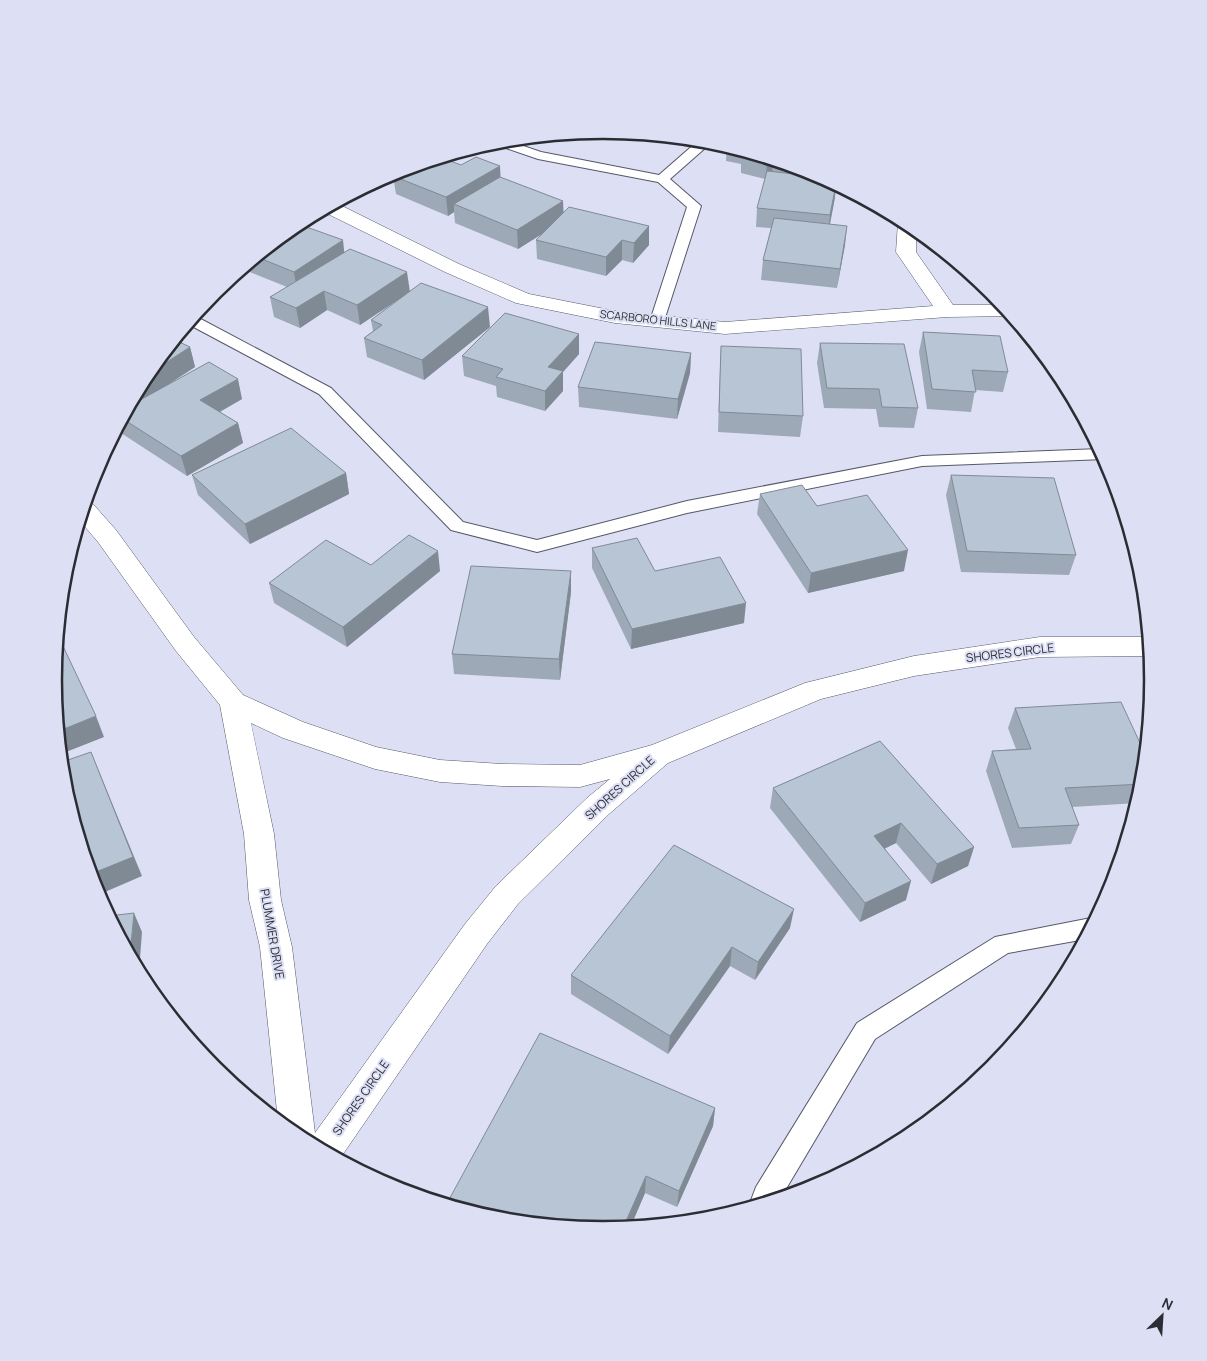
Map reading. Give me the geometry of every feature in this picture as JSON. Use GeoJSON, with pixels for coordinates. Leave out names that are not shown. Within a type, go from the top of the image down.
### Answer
{"type":"FeatureCollection","features":[{"type":"Feature","properties":{"kind":"street","name":"SCARBORO HILLS LANE"},"geometry":{"type":"LineString","coordinates":[[336,210],[452,268],[523,298],[615,317],[725,328],[946,311],[997,310]]}},
{"type":"Feature","properties":{"kind":"street"},"geometry":{"type":"LineString","coordinates":[[907,233],[906,252],[946,311]]}},
{"type":"Feature","properties":{"kind":"street","name":"PLUMMER DRIVE"},"geometry":{"type":"LineString","coordinates":[[89,515],[107,536],[185,644],[233,702],[293,730],[375,758],[440,771],[502,775],[580,776],[658,755]]}},
{"type":"Feature","properties":{"kind":"street","name":"SHORES CIRCLE"},"geometry":{"type":"LineString","coordinates":[[328,1146],[476,934],[507,895],[598,806],[658,755],[815,690],[914,666],[1040,647],[1143,647]]}},
{"type":"Feature","properties":{"kind":"street","name":"PLUMMER DRIVE"},"geometry":{"type":"LineString","coordinates":[[233,702],[259,834],[265,900],[276,947],[297,1126]]}},
{"type":"Feature","properties":{"kind":"lane"},"geometry":{"type":"LineString","coordinates":[[515,147],[538,155],[662,179],[694,206],[658,321]]}},
{"type":"Feature","properties":{"kind":"lane"},"geometry":{"type":"LineString","coordinates":[[662,179],[698,148]]}},
{"type":"Feature","properties":{"kind":"lane"},"geometry":{"type":"LineString","coordinates":[[198,323],[325,391],[457,526],[537,546],[687,507],[922,461],[1095,454]]}},
{"type":"Feature","properties":{"kind":"lane"},"geometry":{"type":"LineString","coordinates":[[766,1196],[866,1031],[1003,944],[1084,929]]}},
{"type":"Feature","properties":{"kind":"building"},"geometry":{"type":"Polygon","coordinates":[[[476,157],[500,166],[446,197],[401,179],[451,161],[461,165],[476,157]]]}},
{"type":"Feature","properties":{"kind":"building"},"geometry":{"type":"Polygon","coordinates":[[[767,171],[792,174],[835,191],[830,215],[757,208],[767,171]]]}},
{"type":"Feature","properties":{"kind":"building"},"geometry":{"type":"Polygon","coordinates":[[[500,177],[563,201],[517,230],[454,204],[500,177]]]}},
{"type":"Feature","properties":{"kind":"building"},"geometry":{"type":"Polygon","coordinates":[[[569,207],[649,226],[634,243],[622,240],[606,257],[536,240],[569,207]]]}},
{"type":"Feature","properties":{"kind":"building"},"geometry":{"type":"Polygon","coordinates":[[[774,218],[847,226],[840,269],[763,260],[774,218]]]}},
{"type":"Feature","properties":{"kind":"building"},"geometry":{"type":"Polygon","coordinates":[[[308,228],[343,240],[294,272],[264,260],[308,228]]]}},
{"type":"Feature","properties":{"kind":"building"},"geometry":{"type":"Polygon","coordinates":[[[350,249],[407,272],[357,305],[324,291],[296,308],[270,297],[350,249]]]}},
{"type":"Feature","properties":{"kind":"building"},"geometry":{"type":"Polygon","coordinates":[[[421,283],[488,307],[422,360],[364,338],[382,325],[371,320],[421,283]]]}},
{"type":"Feature","properties":{"kind":"building"},"geometry":{"type":"Polygon","coordinates":[[[505,313],[579,334],[548,367],[563,371],[545,391],[496,377],[503,369],[462,356],[505,313]]]}},
{"type":"Feature","properties":{"kind":"building"},"geometry":{"type":"Polygon","coordinates":[[[923,332],[1000,336],[1008,372],[972,370],[976,392],[932,389],[923,332]]]}},
{"type":"Feature","properties":{"kind":"building"},"geometry":{"type":"Polygon","coordinates":[[[595,342],[691,353],[678,399],[578,387],[595,342]]]}},
{"type":"Feature","properties":{"kind":"building"},"geometry":{"type":"Polygon","coordinates":[[[181,343],[190,347],[166,363],[181,343]]]}},
{"type":"Feature","properties":{"kind":"building"},"geometry":{"type":"Polygon","coordinates":[[[820,343],[904,344],[918,408],[882,407],[879,389],[827,388],[820,343]]]}},
{"type":"Feature","properties":{"kind":"building"},"geometry":{"type":"Polygon","coordinates":[[[721,346],[801,349],[803,416],[719,412],[721,346]]]}},
{"type":"Feature","properties":{"kind":"building"},"geometry":{"type":"Polygon","coordinates":[[[209,362],[238,379],[200,400],[238,423],[181,456],[128,422],[142,399],[209,362]]]}},
{"type":"Feature","properties":{"kind":"building"},"geometry":{"type":"Polygon","coordinates":[[[291,428],[346,473],[245,524],[192,475],[291,428]]]}},
{"type":"Feature","properties":{"kind":"building"},"geometry":{"type":"Polygon","coordinates":[[[951,475],[1054,478],[1076,555],[967,551],[951,475]]]}},
{"type":"Feature","properties":{"kind":"building"},"geometry":{"type":"Polygon","coordinates":[[[802,485],[817,506],[867,495],[908,550],[811,573],[760,494],[802,485]]]}},
{"type":"Feature","properties":{"kind":"building"},"geometry":{"type":"Polygon","coordinates":[[[409,535],[438,551],[343,627],[269,583],[326,540],[371,565],[409,535]]]}},
{"type":"Feature","properties":{"kind":"building"},"geometry":{"type":"Polygon","coordinates":[[[637,538],[655,571],[720,557],[746,603],[632,629],[592,548],[637,538]]]}},
{"type":"Feature","properties":{"kind":"building"},"geometry":{"type":"Polygon","coordinates":[[[471,566],[571,571],[559,659],[452,654],[471,566]]]}},
{"type":"Feature","properties":{"kind":"building"},"geometry":{"type":"Polygon","coordinates":[[[64,648],[96,716],[65,729],[62,681],[64,648]]]}},
{"type":"Feature","properties":{"kind":"building"},"geometry":{"type":"Polygon","coordinates":[[[1121,702],[1141,744],[1134,784],[1065,788],[1079,825],[1019,828],[992,751],[1031,749],[1015,708],[1121,702]]]}},
{"type":"Feature","properties":{"kind":"building"},"geometry":{"type":"Polygon","coordinates":[[[880,741],[974,847],[937,864],[901,823],[874,836],[911,881],[865,903],[773,788],[880,741]]]}},
{"type":"Feature","properties":{"kind":"building"},"geometry":{"type":"Polygon","coordinates":[[[91,752],[133,857],[98,871],[81,821],[69,760],[91,752]]]}},
{"type":"Feature","properties":{"kind":"building"},"geometry":{"type":"Polygon","coordinates":[[[674,845],[794,909],[758,962],[732,947],[670,1036],[571,975],[674,845]]]}},
{"type":"Feature","properties":{"kind":"building"},"geometry":{"type":"Polygon","coordinates":[[[134,913],[131,944],[118,920],[116,915],[134,913]]]}},
{"type":"Feature","properties":{"kind":"building"},"geometry":{"type":"Polygon","coordinates":[[[540,1033],[715,1108],[679,1191],[646,1176],[626,1221],[604,1222],[533,1217],[498,1211],[449,1199],[540,1033]]]}}]}
